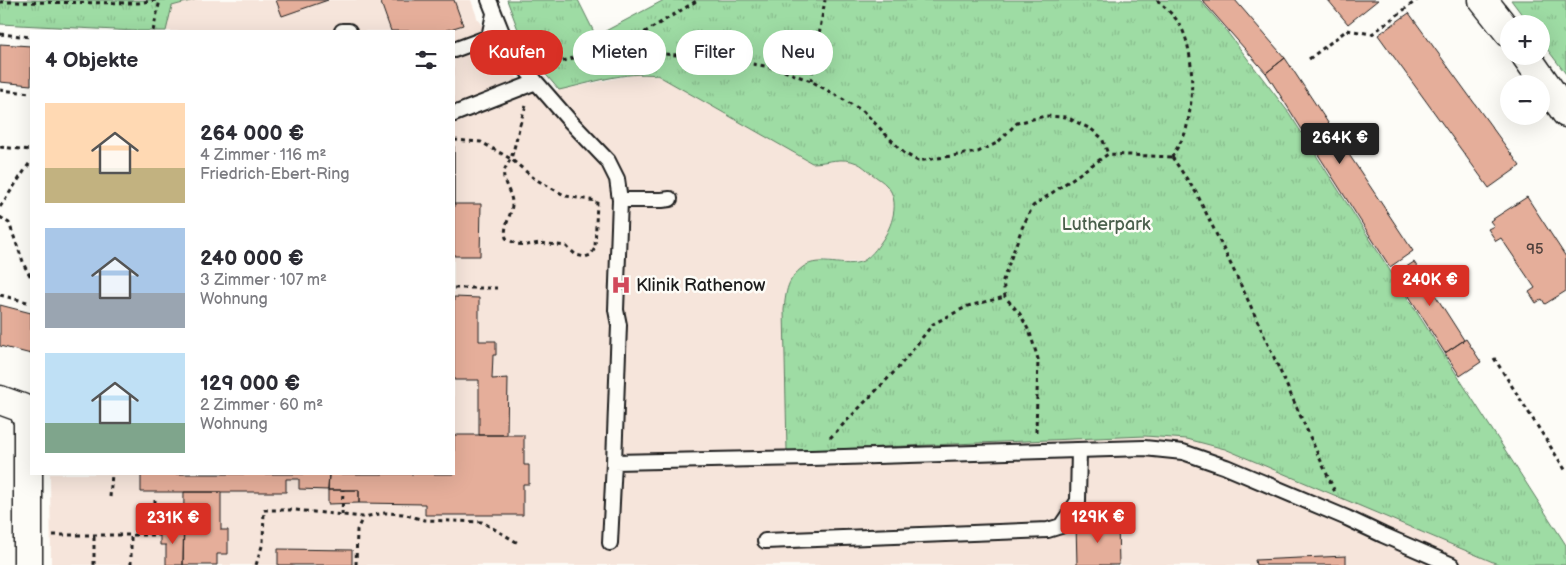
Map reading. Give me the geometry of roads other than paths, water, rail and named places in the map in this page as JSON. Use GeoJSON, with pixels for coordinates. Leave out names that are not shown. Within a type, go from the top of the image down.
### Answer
{"type":"FeatureCollection","features":[{"type":"Feature","properties":{"kind":"street"},"geometry":{"type":"LineString","coordinates":[[1483,0],[1500,22]]}},
{"type":"Feature","properties":{"kind":"street"},"geometry":{"type":"LineString","coordinates":[[1532,65],[1566,113]]}},
{"type":"Feature","properties":{"kind":"street"},"geometry":{"type":"LineString","coordinates":[[0,400],[22,408],[28,421],[28,565]]}},
{"type":"Feature","properties":{"kind":"lane"},"geometry":{"type":"LineString","coordinates":[[489,0],[507,45],[569,120],[608,161],[617,179],[620,200],[616,310],[619,325],[610,542]]}},
{"type":"Feature","properties":{"kind":"lane"},"geometry":{"type":"LineString","coordinates":[[455,50],[489,37],[494,14]]}},
{"type":"Feature","properties":{"kind":"lane"},"geometry":{"type":"LineString","coordinates":[[455,114],[536,82]]}},
{"type":"Feature","properties":{"kind":"lane"},"geometry":{"type":"LineString","coordinates":[[620,200],[670,199]]}},
{"type":"Feature","properties":{"kind":"lane"},"geometry":{"type":"LineString","coordinates":[[614,462],[1144,448],[1183,452],[1226,467],[1452,565]]}},
{"type":"Feature","properties":{"kind":"lane"},"geometry":{"type":"LineString","coordinates":[[765,542],[1048,530],[1061,526],[1078,501],[1079,450]]}},
{"type":"Feature","properties":{"kind":"place","name":"Klinik Rathenow"},"geometry":{"type":"Point","coordinates":[621,285]}},
{"type":"Feature","properties":{"kind":"park label","name":"Lutherpark"},"geometry":{"type":"Point","coordinates":[1106,224]}}]}
